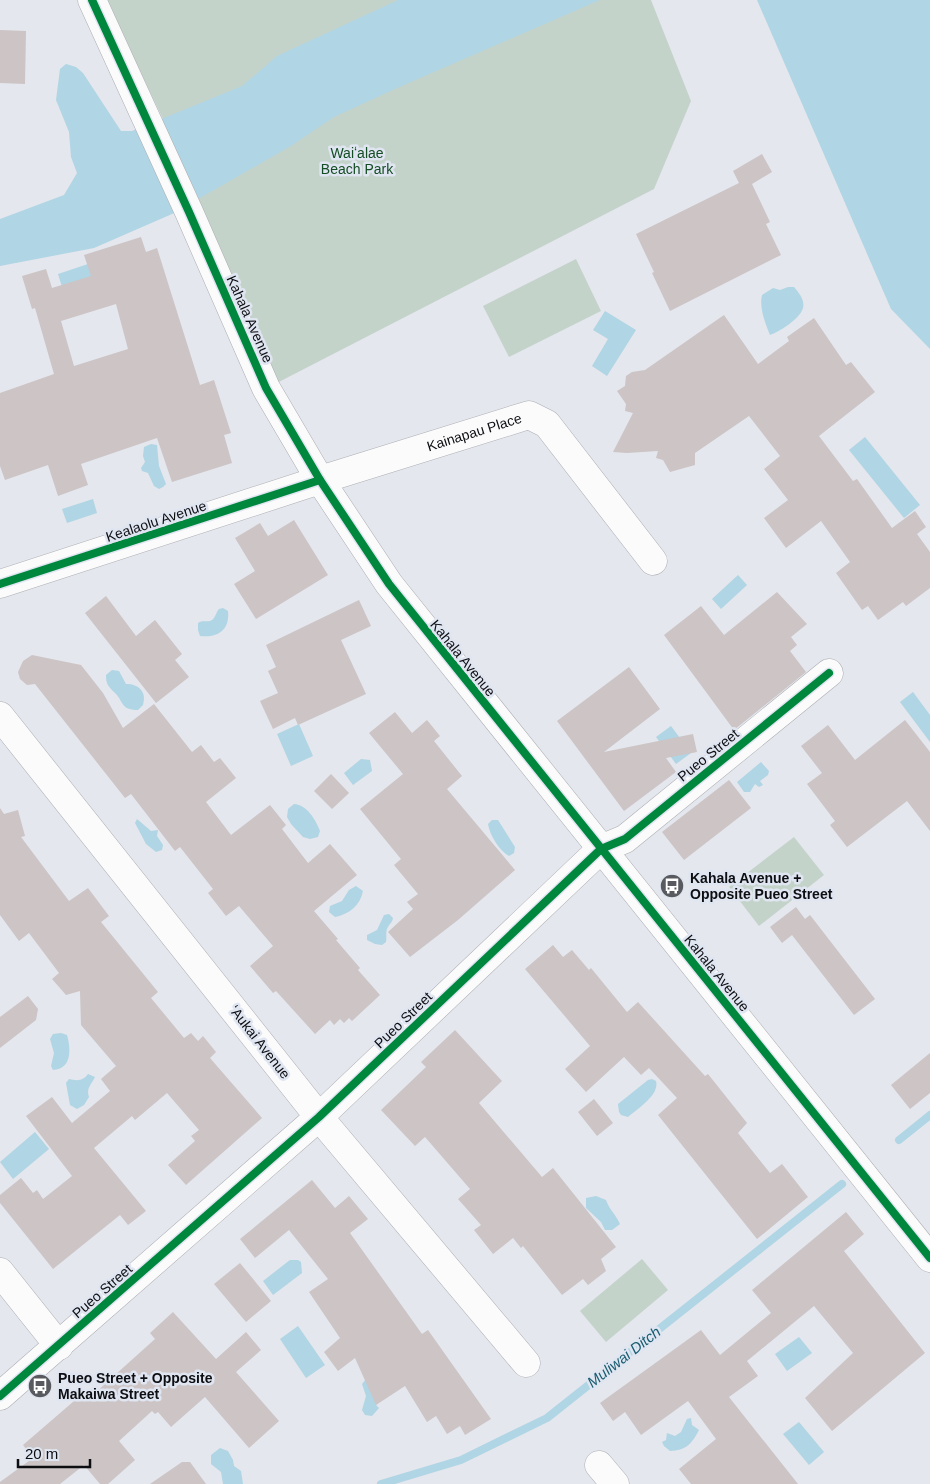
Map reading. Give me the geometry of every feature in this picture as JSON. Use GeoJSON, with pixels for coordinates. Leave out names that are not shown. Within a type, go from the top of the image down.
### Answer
{"type":"FeatureCollection","features":[{"type":"Feature","properties":{"kind":"street","name":"Kahala Avenue"},"geometry":{"type":"LineString","coordinates":[[92,0],[189,212],[266,388],[320,480],[389,584],[930,1258]]}},
{"type":"Feature","properties":{"kind":"street","name":"Kainapau Place"},"geometry":{"type":"LineString","coordinates":[[320,480],[529,415],[547,424],[653,561]]}},
{"type":"Feature","properties":{"kind":"street","name":"Kealaolu Avenue"},"geometry":{"type":"LineString","coordinates":[[0,584],[320,480]]}},
{"type":"Feature","properties":{"kind":"street","name":"Pueo Street"},"geometry":{"type":"LineString","coordinates":[[0,1396],[319,1117],[601,849],[625,839],[829,673]]}},
{"type":"Feature","properties":{"kind":"street","name":"ʻAukai Avenue"},"geometry":{"type":"LineString","coordinates":[[0,716],[319,1117],[526,1363]]}},
{"type":"Feature","properties":{"kind":"street"},"geometry":{"type":"LineString","coordinates":[[0,1272],[59,1346]]}},
{"type":"Feature","properties":{"kind":"green space","name":"Waiʻalae Beach Park"},"geometry":{"type":"Polygon","coordinates":[[[106,0],[651,0],[691,101],[654,189],[271,386],[211,227],[162,117],[106,0]]]}},
{"type":"Feature","properties":{"kind":"green space"},"geometry":{"type":"Polygon","coordinates":[[[576,259],[601,311],[509,357],[483,306],[576,259]]]}},
{"type":"Feature","properties":{"kind":"green space"},"geometry":{"type":"Polygon","coordinates":[[[794,837],[824,875],[759,926],[729,887],[794,837]]]}},
{"type":"Feature","properties":{"kind":"green space"},"geometry":{"type":"Polygon","coordinates":[[[642,1259],[668,1290],[606,1342],[580,1311],[642,1259]]]}},
{"type":"Feature","properties":{"kind":"water"},"geometry":{"type":"Polygon","coordinates":[[[398,0],[600,0],[334,117],[291,146],[172,214],[94,248],[0,266],[0,219],[64,195],[77,173],[71,157],[69,132],[56,100],[60,69],[66,64],[76,67],[83,73],[121,131],[132,131],[242,86],[277,56],[398,0]]]}},
{"type":"Feature","properties":{"kind":"water"},"geometry":{"type":"Polygon","coordinates":[[[757,0],[930,0],[930,349],[891,309],[757,0]]]}},
{"type":"Feature","properties":{"kind":"water"},"geometry":{"type":"Polygon","coordinates":[[[88,264],[93,280],[63,290],[58,274],[88,264]]]}},
{"type":"Feature","properties":{"kind":"water"},"geometry":{"type":"Polygon","coordinates":[[[794,287],[800,294],[803,308],[794,321],[770,335],[762,310],[762,295],[773,288],[780,290],[794,287]]]}},
{"type":"Feature","properties":{"kind":"water"},"geometry":{"type":"Polygon","coordinates":[[[605,311],[636,330],[607,376],[592,366],[608,339],[593,330],[605,311]]]}},
{"type":"Feature","properties":{"kind":"water"},"geometry":{"type":"Polygon","coordinates":[[[865,437],[920,505],[904,518],[849,450],[865,437]]]}},
{"type":"Feature","properties":{"kind":"water"},"geometry":{"type":"Polygon","coordinates":[[[151,444],[157,445],[159,466],[166,484],[159,489],[154,486],[148,473],[142,471],[141,468],[145,462],[143,456],[144,447],[151,444]]]}},
{"type":"Feature","properties":{"kind":"water"},"geometry":{"type":"Polygon","coordinates":[[[93,499],[97,513],[67,523],[62,509],[93,499]]]}},
{"type":"Feature","properties":{"kind":"water"},"geometry":{"type":"Polygon","coordinates":[[[738,575],[747,585],[721,609],[712,599],[738,575]]]}},
{"type":"Feature","properties":{"kind":"water"},"geometry":{"type":"Polygon","coordinates":[[[223,608],[228,611],[225,628],[212,636],[200,636],[198,623],[212,620],[219,609],[223,608]]]}},
{"type":"Feature","properties":{"kind":"water"},"geometry":{"type":"Polygon","coordinates":[[[112,670],[119,671],[126,684],[135,685],[143,693],[143,705],[138,710],[125,707],[109,686],[106,681],[106,675],[112,670]]]}},
{"type":"Feature","properties":{"kind":"water"},"geometry":{"type":"Polygon","coordinates":[[[913,692],[930,715],[930,742],[900,702],[913,692]]]}},
{"type":"Feature","properties":{"kind":"water"},"geometry":{"type":"Polygon","coordinates":[[[299,724],[313,756],[291,766],[277,734],[299,724]]]}},
{"type":"Feature","properties":{"kind":"water"},"geometry":{"type":"Polygon","coordinates":[[[671,726],[691,753],[676,764],[656,737],[671,726]]]}},
{"type":"Feature","properties":{"kind":"water"},"geometry":{"type":"Polygon","coordinates":[[[361,759],[370,760],[372,771],[353,785],[344,773],[361,759]]]}},
{"type":"Feature","properties":{"kind":"water"},"geometry":{"type":"Polygon","coordinates":[[[761,762],[769,771],[768,775],[760,781],[763,785],[759,787],[755,784],[750,792],[744,792],[737,782],[761,762]]]}},
{"type":"Feature","properties":{"kind":"water"},"geometry":{"type":"Polygon","coordinates":[[[294,804],[303,807],[313,817],[320,831],[318,837],[310,839],[303,837],[291,824],[287,817],[288,809],[294,804]]]}},
{"type":"Feature","properties":{"kind":"water"},"geometry":{"type":"Polygon","coordinates":[[[137,819],[151,831],[158,830],[157,836],[163,845],[162,850],[156,852],[146,844],[135,823],[137,819]]]}},
{"type":"Feature","properties":{"kind":"water"},"geometry":{"type":"Polygon","coordinates":[[[492,820],[498,820],[515,847],[514,853],[509,856],[498,846],[493,838],[488,824],[492,820]]]}},
{"type":"Feature","properties":{"kind":"water"},"geometry":{"type":"Polygon","coordinates":[[[356,886],[363,891],[357,905],[353,909],[335,917],[329,912],[330,906],[342,901],[349,890],[356,886]]]}},
{"type":"Feature","properties":{"kind":"water"},"geometry":{"type":"Polygon","coordinates":[[[389,914],[393,918],[387,930],[386,942],[382,945],[367,940],[367,935],[377,930],[384,915],[389,914]]]}},
{"type":"Feature","properties":{"kind":"water"},"geometry":{"type":"Polygon","coordinates":[[[61,1033],[67,1035],[69,1057],[64,1066],[53,1070],[51,1066],[54,1053],[50,1039],[53,1034],[61,1033]]]}},
{"type":"Feature","properties":{"kind":"water"},"geometry":{"type":"Polygon","coordinates":[[[88,1074],[95,1077],[89,1089],[89,1097],[84,1105],[77,1109],[70,1105],[66,1083],[69,1079],[80,1080],[88,1074]]]}},
{"type":"Feature","properties":{"kind":"water"},"geometry":{"type":"Polygon","coordinates":[[[648,1080],[656,1081],[656,1086],[651,1096],[628,1117],[621,1115],[618,1104],[648,1080]]]}},
{"type":"Feature","properties":{"kind":"water"},"geometry":{"type":"Polygon","coordinates":[[[35,1132],[49,1149],[13,1179],[0,1162],[35,1132]]]}},
{"type":"Feature","properties":{"kind":"water"},"geometry":{"type":"Polygon","coordinates":[[[596,1196],[606,1200],[620,1224],[612,1230],[605,1230],[601,1222],[586,1208],[586,1198],[596,1196]]]}},
{"type":"Feature","properties":{"kind":"water"},"geometry":{"type":"Polygon","coordinates":[[[290,1260],[301,1262],[302,1273],[273,1295],[263,1281],[290,1260]]]}},
{"type":"Feature","properties":{"kind":"water"},"geometry":{"type":"Polygon","coordinates":[[[298,1326],[325,1365],[306,1378],[280,1339],[298,1326]]]}},
{"type":"Feature","properties":{"kind":"water"},"geometry":{"type":"Polygon","coordinates":[[[799,1337],[812,1353],[787,1371],[775,1354],[799,1337]]]}},
{"type":"Feature","properties":{"kind":"water"},"geometry":{"type":"Polygon","coordinates":[[[366,1379],[379,1390],[376,1405],[379,1408],[372,1416],[365,1415],[362,1410],[366,1396],[362,1384],[366,1379]]]}},
{"type":"Feature","properties":{"kind":"water"},"geometry":{"type":"Polygon","coordinates":[[[691,1418],[692,1425],[699,1430],[691,1443],[684,1448],[670,1451],[662,1442],[666,1440],[667,1433],[675,1436],[681,1432],[687,1419],[691,1418]]]}},
{"type":"Feature","properties":{"kind":"water"},"geometry":{"type":"Polygon","coordinates":[[[799,1422],[824,1452],[809,1465],[783,1434],[799,1422]]]}},
{"type":"Feature","properties":{"kind":"water"},"geometry":{"type":"Polygon","coordinates":[[[220,1448],[228,1451],[234,1466],[241,1471],[243,1484],[223,1484],[221,1472],[211,1464],[211,1455],[220,1448]]]}},
{"type":"Feature","properties":{"kind":"building"},"geometry":{"type":"Polygon","coordinates":[[[0,30],[26,31],[25,84],[0,83],[0,30]]]}},
{"type":"Feature","properties":{"kind":"building"},"geometry":{"type":"Polygon","coordinates":[[[762,154],[772,172],[752,184],[770,222],[766,224],[781,255],[670,311],[636,234],[739,183],[733,171],[762,154]]]}},
{"type":"Feature","properties":{"kind":"building"},"geometry":{"type":"Polygon","coordinates":[[[141,237],[146,252],[157,248],[200,385],[214,380],[231,433],[224,435],[232,463],[172,482],[157,438],[81,464],[88,485],[58,496],[48,465],[5,480],[0,466],[0,393],[54,374],[35,308],[32,309],[22,276],[46,269],[52,288],[91,276],[84,255],[141,237]],[[116,304],[61,321],[74,366],[128,349],[116,304]]]}},
{"type":"Feature","properties":{"kind":"building"},"geometry":{"type":"Polygon","coordinates":[[[724,315],[758,364],[789,341],[787,337],[814,318],[846,365],[851,362],[875,392],[819,436],[853,481],[857,479],[892,528],[915,511],[926,527],[917,534],[930,552],[930,588],[906,606],[903,602],[878,620],[868,606],[862,610],[836,573],[850,562],[821,521],[786,548],[764,518],[788,500],[764,469],[780,456],[749,416],[695,453],[695,465],[670,472],[663,460],[656,458],[658,451],[613,452],[633,413],[625,411],[626,404],[617,391],[625,386],[626,376],[632,372],[645,370],[724,315]]]}},
{"type":"Feature","properties":{"kind":"building"},"geometry":{"type":"Polygon","coordinates":[[[294,520],[328,575],[256,619],[234,584],[255,571],[235,538],[260,523],[268,536],[294,520]]]}},
{"type":"Feature","properties":{"kind":"building"},"geometry":{"type":"Polygon","coordinates":[[[777,592],[807,624],[791,637],[797,645],[790,651],[806,672],[734,730],[664,635],[701,606],[724,635],[777,592]]]}},
{"type":"Feature","properties":{"kind":"building"},"geometry":{"type":"Polygon","coordinates":[[[106,596],[136,636],[155,620],[182,654],[175,660],[189,677],[156,703],[85,613],[106,596]]]}},
{"type":"Feature","properties":{"kind":"building"},"geometry":{"type":"Polygon","coordinates":[[[359,600],[371,626],[341,640],[366,694],[298,725],[295,718],[273,729],[260,701],[278,693],[268,671],[276,667],[266,645],[359,600]]]}},
{"type":"Feature","properties":{"kind":"building"},"geometry":{"type":"Polygon","coordinates":[[[32,655],[81,665],[103,693],[123,728],[154,704],[192,752],[201,745],[214,762],[220,758],[236,778],[206,802],[231,835],[270,805],[286,825],[282,829],[308,863],[330,844],[357,875],[314,911],[360,968],[358,970],[380,995],[352,1021],[349,1018],[344,1023],[340,1019],[334,1025],[330,1020],[315,1034],[276,991],[273,993],[250,966],[273,946],[239,906],[226,916],[208,893],[213,889],[180,847],[175,851],[131,794],[125,798],[35,684],[27,685],[20,679],[18,672],[23,661],[32,655]]]}},
{"type":"Feature","properties":{"kind":"building"},"geometry":{"type":"Polygon","coordinates":[[[629,667],[660,709],[604,752],[693,734],[697,752],[666,758],[676,772],[624,811],[557,721],[629,667]]]}},
{"type":"Feature","properties":{"kind":"building"},"geometry":{"type":"Polygon","coordinates":[[[395,712],[412,733],[427,720],[440,736],[434,741],[462,776],[447,789],[515,870],[458,920],[410,957],[388,932],[413,909],[407,902],[418,894],[394,865],[401,859],[360,809],[403,774],[369,733],[395,712]]]}},
{"type":"Feature","properties":{"kind":"building"},"geometry":{"type":"Polygon","coordinates":[[[905,720],[930,752],[930,831],[907,801],[847,847],[830,825],[835,821],[807,784],[822,773],[801,746],[828,725],[855,760],[905,720]]]}},
{"type":"Feature","properties":{"kind":"building"},"geometry":{"type":"Polygon","coordinates":[[[331,774],[349,793],[332,809],[314,791],[331,774]]]}},
{"type":"Feature","properties":{"kind":"building"},"geometry":{"type":"Polygon","coordinates":[[[729,780],[751,808],[684,860],[662,832],[729,780]]]}},
{"type":"Feature","properties":{"kind":"building"},"geometry":{"type":"Polygon","coordinates":[[[0,808],[4,814],[18,810],[25,836],[21,837],[69,901],[88,888],[109,916],[101,922],[158,992],[151,998],[184,1038],[191,1033],[198,1041],[203,1036],[216,1052],[210,1058],[262,1118],[186,1185],[168,1165],[195,1141],[191,1136],[199,1130],[167,1093],[135,1120],[132,1116],[94,1148],[146,1211],[128,1225],[120,1215],[53,1269],[0,1203],[0,1195],[21,1178],[33,1193],[37,1190],[43,1199],[72,1176],[26,1116],[52,1097],[72,1123],[110,1091],[101,1079],[116,1066],[81,1025],[80,991],[66,995],[52,979],[59,973],[29,933],[19,941],[0,915],[0,808]]]}},
{"type":"Feature","properties":{"kind":"building"},"geometry":{"type":"Polygon","coordinates":[[[796,907],[805,919],[810,915],[875,999],[854,1015],[792,935],[782,943],[770,927],[796,907]]]}},
{"type":"Feature","properties":{"kind":"building"},"geometry":{"type":"Polygon","coordinates":[[[553,945],[563,957],[572,950],[589,970],[591,968],[627,1012],[638,1002],[705,1076],[708,1074],[747,1123],[738,1133],[770,1173],[782,1164],[808,1197],[757,1239],[658,1115],[677,1098],[649,1068],[641,1075],[624,1057],[586,1092],[565,1069],[590,1046],[525,969],[553,945]]]}},
{"type":"Feature","properties":{"kind":"building"},"geometry":{"type":"Polygon","coordinates":[[[28,996],[38,1009],[36,1020],[0,1048],[0,1017],[28,996]]]}},
{"type":"Feature","properties":{"kind":"building"},"geometry":{"type":"Polygon","coordinates":[[[455,1030],[502,1081],[479,1103],[542,1177],[553,1168],[616,1247],[601,1259],[606,1271],[588,1285],[583,1279],[562,1295],[523,1246],[521,1248],[513,1238],[493,1254],[474,1230],[481,1225],[458,1199],[470,1189],[425,1137],[415,1146],[381,1110],[426,1067],[421,1062],[455,1030]]]}},
{"type":"Feature","properties":{"kind":"building"},"geometry":{"type":"Polygon","coordinates":[[[930,1053],[930,1093],[910,1109],[891,1085],[930,1053]]]}},
{"type":"Feature","properties":{"kind":"building"},"geometry":{"type":"Polygon","coordinates":[[[594,1099],[613,1123],[597,1136],[578,1112],[594,1099]]]}},
{"type":"Feature","properties":{"kind":"building"},"geometry":{"type":"Polygon","coordinates":[[[312,1180],[335,1208],[349,1196],[368,1219],[350,1233],[422,1334],[428,1330],[491,1419],[465,1435],[460,1426],[447,1434],[436,1416],[427,1422],[405,1386],[376,1405],[355,1358],[338,1371],[324,1352],[340,1338],[309,1292],[328,1279],[289,1230],[255,1258],[240,1239],[312,1180]]]}},
{"type":"Feature","properties":{"kind":"building"},"geometry":{"type":"Polygon","coordinates":[[[846,1212],[864,1234],[844,1251],[925,1353],[832,1431],[805,1398],[853,1353],[814,1306],[747,1361],[758,1376],[729,1397],[798,1484],[691,1484],[679,1469],[716,1439],[688,1401],[641,1435],[625,1412],[613,1421],[600,1403],[701,1330],[720,1355],[771,1313],[752,1290],[846,1212]]]}},
{"type":"Feature","properties":{"kind":"building"},"geometry":{"type":"Polygon","coordinates":[[[240,1263],[271,1301],[246,1322],[214,1284],[240,1263]]]}},
{"type":"Feature","properties":{"kind":"building"},"geometry":{"type":"Polygon","coordinates":[[[173,1312],[216,1359],[246,1332],[261,1350],[236,1372],[279,1421],[249,1448],[205,1397],[171,1427],[158,1412],[155,1414],[152,1411],[119,1441],[135,1460],[108,1484],[100,1484],[84,1465],[60,1484],[0,1484],[0,1482],[33,1458],[23,1445],[81,1395],[86,1401],[155,1339],[150,1333],[173,1312]]]}},
{"type":"Feature","properties":{"kind":"building"},"geometry":{"type":"Polygon","coordinates":[[[182,1462],[190,1462],[206,1484],[150,1484],[182,1462]]]}},
{"type":"Feature","properties":{"kind":"waterway","name":"Muliwai Ditch"},"geometry":{"type":"LineString","coordinates":[[899,1140],[930,1115]]}},
{"type":"Feature","properties":{"kind":"waterway","name":"Muliwai Ditch"},"geometry":{"type":"LineString","coordinates":[[381,1484],[461,1460],[547,1418],[842,1184]]}},
{"type":"Feature","properties":{"kind":"cycle path"},"geometry":{"type":"LineString","coordinates":[[92,0],[189,212],[266,388],[320,480],[389,584],[930,1258]]}},
{"type":"Feature","properties":{"kind":"cycle path"},"geometry":{"type":"LineString","coordinates":[[0,584],[320,480]]}},
{"type":"Feature","properties":{"kind":"cycle path"},"geometry":{"type":"LineString","coordinates":[[0,1396],[319,1117],[601,849],[625,839],[829,673]]}},
{"type":"Feature","properties":{"kind":"place","name":"Kahala Avenue + Opposite Pueo Street"},"geometry":{"type":"Point","coordinates":[672,886]}},
{"type":"Feature","properties":{"kind":"place","name":"Pueo Street + Opposite Makaiwa Street"},"geometry":{"type":"Point","coordinates":[40,1386]}}]}
